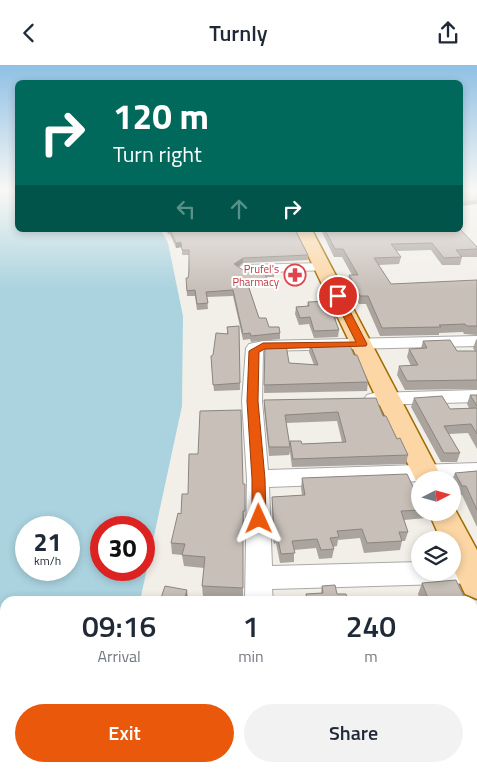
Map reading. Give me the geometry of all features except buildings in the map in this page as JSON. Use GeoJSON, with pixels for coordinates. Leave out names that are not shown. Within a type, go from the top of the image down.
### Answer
{"type":"FeatureCollection","features":[{"type":"Feature","properties":{"kind":"main road"},"geometry":{"type":"LineString","coordinates":[[305,232],[424,471]]}},
{"type":"Feature","properties":{"kind":"main road"},"geometry":{"type":"LineString","coordinates":[[448,521],[475,576]]}},
{"type":"Feature","properties":{"kind":"street"},"geometry":{"type":"LineString","coordinates":[[243,269],[323,267]]}},
{"type":"Feature","properties":{"kind":"street"},"geometry":{"type":"LineString","coordinates":[[475,576],[259,590],[258,479],[262,401],[254,351],[257,347],[477,341]]}},
{"type":"Feature","properties":{"kind":"street"},"geometry":{"type":"LineString","coordinates":[[360,399],[477,396]]}},
{"type":"Feature","properties":{"kind":"street"},"geometry":{"type":"LineString","coordinates":[[461,473],[477,471]]}},
{"type":"Feature","properties":{"kind":"street"},"geometry":{"type":"LineString","coordinates":[[258,479],[411,477]]}},
{"type":"Feature","properties":{"kind":"water"},"geometry":{"type":"Polygon","coordinates":[[[0,223],[15,223],[15,232],[162,232],[168,243],[183,316],[182,406],[155,531],[155,516],[90,516],[90,581],[144,581],[141,596],[0,596],[0,223]]]}},
{"type":"Feature","properties":{"kind":"place","name":"Prufel's Pharmacy"},"geometry":{"type":"Point","coordinates":[295,275]}},
{"type":"Feature","properties":{"kind":"route"},"geometry":{"type":"LineString","coordinates":[[259,519],[252,401],[255,348],[263,346],[362,344],[338,296]]}}]}
